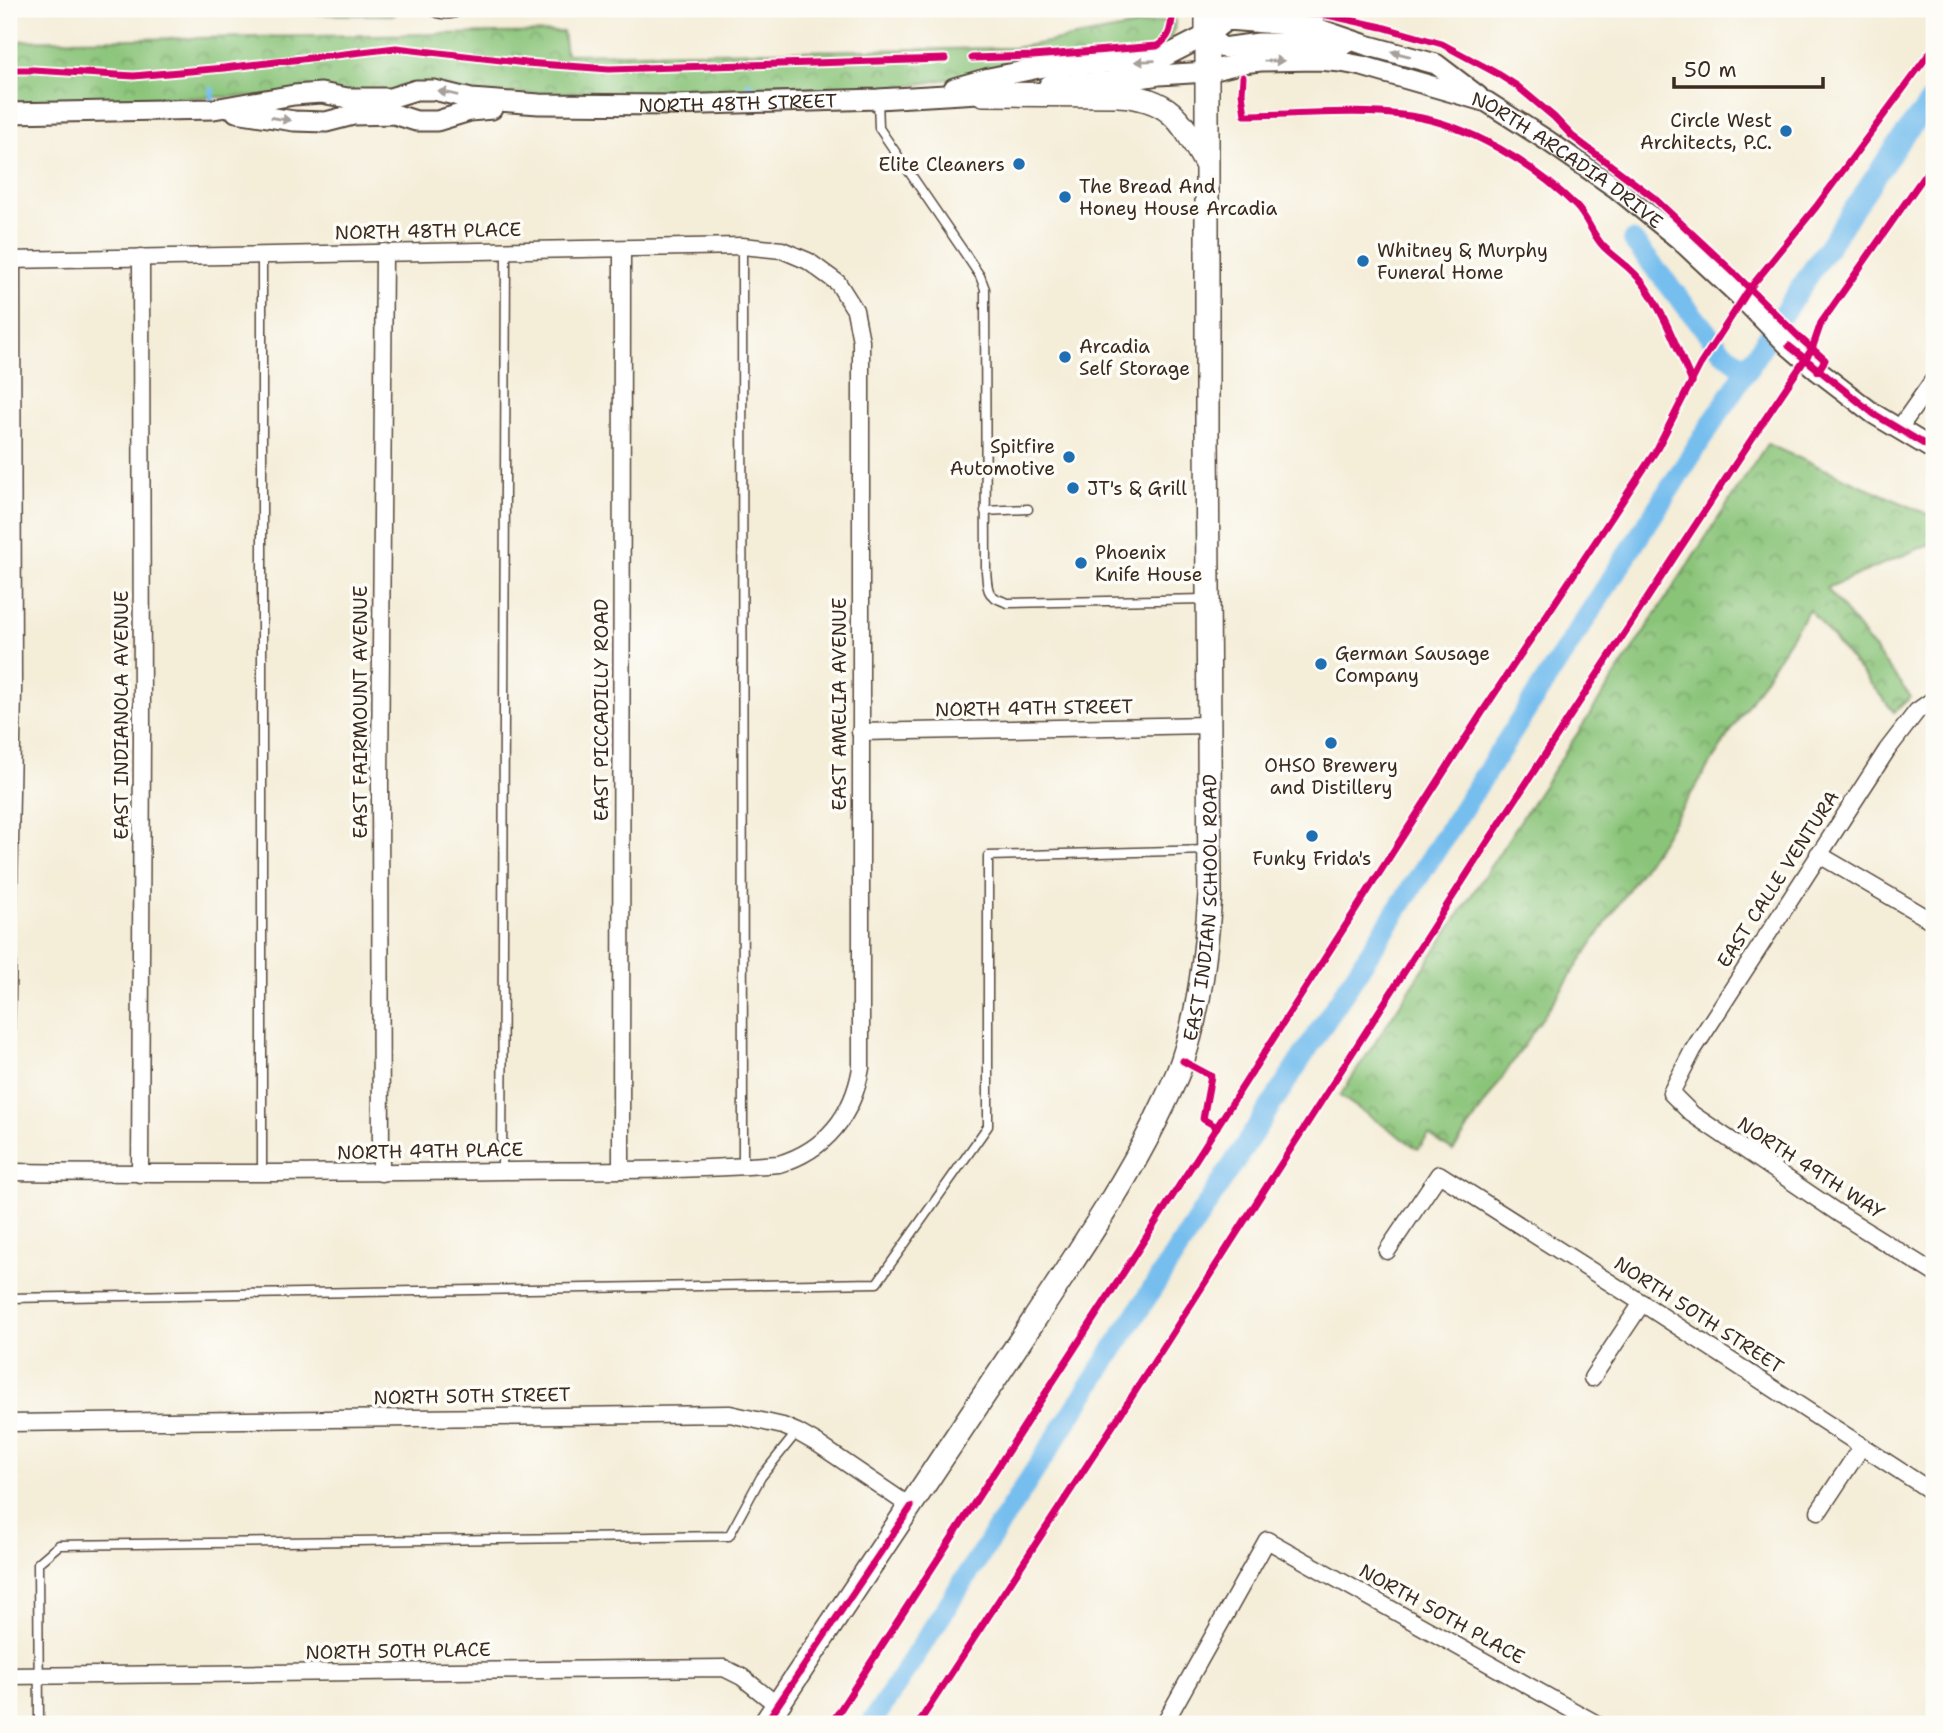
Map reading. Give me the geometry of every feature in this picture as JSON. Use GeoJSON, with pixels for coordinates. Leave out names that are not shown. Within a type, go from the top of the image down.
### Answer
{"type":"FeatureCollection","features":[{"type":"Feature","properties":{"kind":"main road","name":"EAST INDIAN SCHOOL ROAD"},"geometry":{"type":"LineString","coordinates":[[765,1724],[1081,1248],[1138,1156],[1183,1061],[1204,961],[1210,895],[1207,9]]}},
{"type":"Feature","properties":{"kind":"main road"},"geometry":{"type":"LineString","coordinates":[[983,94],[1118,95],[1147,99],[1158,104],[1184,125],[1206,164]]}},
{"type":"Feature","properties":{"kind":"street"},"geometry":{"type":"LineString","coordinates":[[1207,35],[1223,48],[1292,42],[1366,45],[1436,64],[1487,102]]}},
{"type":"Feature","properties":{"kind":"street","name":"NORTH 48TH STREET"},"geometry":{"type":"LineString","coordinates":[[936,94],[989,78],[1044,66],[1158,60],[1207,35]]}},
{"type":"Feature","properties":{"kind":"street","name":"NORTH ARCADIA DRIVE"},"geometry":{"type":"LineString","coordinates":[[1207,72],[1261,61],[1341,62],[1487,102],[1616,188],[1680,240],[1788,346],[1851,397],[1898,430],[1934,450]]}},
{"type":"Feature","properties":{"kind":"street","name":"NORTH 48TH STREET"},"geometry":{"type":"LineString","coordinates":[[9,113],[214,109],[294,95],[321,93],[348,98],[390,98],[416,90],[433,90],[471,99],[540,104],[673,105],[878,99],[936,94],[983,94],[1046,85],[1207,72]]}},
{"type":"Feature","properties":{"kind":"street","name":"NORTH 48TH STREET"},"geometry":{"type":"LineString","coordinates":[[214,109],[294,121],[326,122],[353,115],[394,114],[416,121],[437,121],[470,111],[540,104]]}},
{"type":"Feature","properties":{"kind":"street","name":"NORTH 48TH PLACE"},"geometry":{"type":"LineString","coordinates":[[12,260],[743,246],[782,250],[808,261],[838,284]]}},
{"type":"Feature","properties":{"kind":"street","name":"EAST PICCADILLY ROAD"},"geometry":{"type":"LineString","coordinates":[[621,1170],[622,249]]}},
{"type":"Feature","properties":{"kind":"street","name":"EAST FAIRMOUNT AVENUE"},"geometry":{"type":"LineString","coordinates":[[381,1173],[380,785],[384,252]]}},
{"type":"Feature","properties":{"kind":"street","name":"EAST INDIANOLA AVENUE"},"geometry":{"type":"LineString","coordinates":[[140,1174],[141,257]]}},
{"type":"Feature","properties":{"kind":"street","name":"EAST AMELIA AVENUE"},"geometry":{"type":"LineString","coordinates":[[838,284],[855,310],[861,341],[861,1068],[858,1086],[839,1126]]}},
{"type":"Feature","properties":{"kind":"street"},"geometry":{"type":"LineString","coordinates":[[1898,430],[1934,379]]}},
{"type":"Feature","properties":{"kind":"street","name":"EAST CALLE VENTURA"},"geometry":{"type":"LineString","coordinates":[[1671,1093],[1692,1050],[1818,854],[1917,711],[1934,699]]}},
{"type":"Feature","properties":{"kind":"street","name":"NORTH 49TH STREET"},"geometry":{"type":"LineString","coordinates":[[860,732],[1209,725]]}},
{"type":"Feature","properties":{"kind":"street"},"geometry":{"type":"LineString","coordinates":[[1818,854],[1934,922]]}},
{"type":"Feature","properties":{"kind":"street","name":"NORTH 49TH WAY"},"geometry":{"type":"LineString","coordinates":[[1671,1093],[1692,1114],[1838,1213],[1934,1273]]}},
{"type":"Feature","properties":{"kind":"street","name":"NORTH 49TH PLACE"},"geometry":{"type":"LineString","coordinates":[[9,1172],[381,1173],[621,1170],[779,1164],[796,1159],[814,1148],[839,1126]]}},
{"type":"Feature","properties":{"kind":"street","name":"NORTH 50TH STREET"},"geometry":{"type":"LineString","coordinates":[[1387,1251],[1439,1174],[1934,1493]]}},
{"type":"Feature","properties":{"kind":"street"},"geometry":{"type":"LineString","coordinates":[[1592,1378],[1642,1303]]}},
{"type":"Feature","properties":{"kind":"street","name":"NORTH 50TH STREET"},"geometry":{"type":"LineString","coordinates":[[9,1423],[730,1414],[783,1426],[797,1432],[911,1507]]}},
{"type":"Feature","properties":{"kind":"street"},"geometry":{"type":"LineString","coordinates":[[1819,1511],[1862,1446]]}},
{"type":"Feature","properties":{"kind":"street","name":"NORTH 50TH PLACE"},"geometry":{"type":"LineString","coordinates":[[1164,1724],[1266,1540],[1597,1724]]}},
{"type":"Feature","properties":{"kind":"street","name":"NORTH 50TH PLACE"},"geometry":{"type":"LineString","coordinates":[[9,1676],[724,1668],[742,1677],[778,1704]]}},
{"type":"Feature","properties":{"kind":"lane"},"geometry":{"type":"LineString","coordinates":[[430,9],[450,15],[463,9]]}},
{"type":"Feature","properties":{"kind":"lane"},"geometry":{"type":"LineString","coordinates":[[878,99],[879,128],[980,276],[985,289],[985,511],[988,593],[992,598],[1008,603],[1208,599]]}},
{"type":"Feature","properties":{"kind":"lane"},"geometry":{"type":"LineString","coordinates":[[743,246],[743,1165]]}},
{"type":"Feature","properties":{"kind":"lane"},"geometry":{"type":"LineString","coordinates":[[502,1171],[506,250]]}},
{"type":"Feature","properties":{"kind":"lane"},"geometry":{"type":"LineString","coordinates":[[262,254],[262,1174]]}},
{"type":"Feature","properties":{"kind":"lane"},"geometry":{"type":"LineString","coordinates":[[9,1096],[17,691],[12,260]]}},
{"type":"Feature","properties":{"kind":"lane"},"geometry":{"type":"LineString","coordinates":[[985,511],[1028,509]]}},
{"type":"Feature","properties":{"kind":"lane"},"geometry":{"type":"LineString","coordinates":[[9,1298],[877,1283],[988,1126],[988,856],[1210,849]]}},
{"type":"Feature","properties":{"kind":"lane"},"geometry":{"type":"LineString","coordinates":[[39,1724],[37,1563],[59,1545],[729,1536],[761,1477],[797,1432]]}},
{"type":"Feature","properties":{"kind":"green space"},"geometry":{"type":"Polygon","coordinates":[[[198,9],[395,9],[395,15],[202,13],[198,9]]]}},
{"type":"Feature","properties":{"kind":"green space"},"geometry":{"type":"Polygon","coordinates":[[[1175,19],[1170,39],[1152,54],[1034,63],[909,86],[390,93],[9,102],[9,41],[563,32],[566,54],[1015,48],[1175,19]]]}},
{"type":"Feature","properties":{"kind":"green space"},"geometry":{"type":"Polygon","coordinates":[[[1767,444],[1934,517],[1934,542],[1827,588],[1911,697],[1894,712],[1809,609],[1661,841],[1453,1151],[1429,1135],[1418,1149],[1340,1096],[1767,444]]]}},
{"type":"Feature","properties":{"kind":"waterway"},"geometry":{"type":"LineString","coordinates":[[749,84],[750,101]]}},
{"type":"Feature","properties":{"kind":"waterway"},"geometry":{"type":"LineString","coordinates":[[212,90],[212,107]]}},
{"type":"Feature","properties":{"kind":"waterway"},"geometry":{"type":"LineString","coordinates":[[871,1724],[1782,315],[1896,146],[1934,97]]}},
{"type":"Feature","properties":{"kind":"waterway"},"geometry":{"type":"LineString","coordinates":[[1633,241],[1722,351],[1748,370]]}},
{"type":"Feature","properties":{"kind":"cycle path"},"geometry":{"type":"LineString","coordinates":[[1242,9],[1327,15],[1382,27],[1442,44],[1498,74],[1517,86],[1572,136],[1653,197],[1825,360],[1818,371]]}},
{"type":"Feature","properties":{"kind":"cycle path"},"geometry":{"type":"LineString","coordinates":[[972,58],[1157,46],[1168,35],[1173,10]]}},
{"type":"Feature","properties":{"kind":"cycle path"},"geometry":{"type":"LineString","coordinates":[[831,1724],[1483,711],[1657,449],[1700,365],[1750,288],[1816,207],[1934,47]]}},
{"type":"Feature","properties":{"kind":"cycle path"},"geometry":{"type":"LineString","coordinates":[[9,70],[134,76],[396,48],[526,63],[609,69],[945,59]]}},
{"type":"Feature","properties":{"kind":"cycle path"},"geometry":{"type":"LineString","coordinates":[[1243,77],[1245,115],[1348,112],[1410,116],[1432,120],[1477,137],[1521,162],[1576,206],[1603,246],[1641,280],[1665,321],[1692,382]]}},
{"type":"Feature","properties":{"kind":"cycle path"},"geometry":{"type":"LineString","coordinates":[[918,1724],[1487,843],[1812,349],[1821,323],[1934,162]]}},
{"type":"Feature","properties":{"kind":"cycle path"},"geometry":{"type":"LineString","coordinates":[[1789,346],[1874,414],[1934,450]]}},
{"type":"Feature","properties":{"kind":"cycle path"},"geometry":{"type":"LineString","coordinates":[[1183,1061],[1211,1076],[1203,1119],[1217,1127]]}},
{"type":"Feature","properties":{"kind":"cycle path"},"geometry":{"type":"LineString","coordinates":[[765,1724],[911,1507]]}},
{"type":"Feature","properties":{"kind":"place","name":"Circle West Architects, P.C."},"geometry":{"type":"Point","coordinates":[1786,131]}},
{"type":"Feature","properties":{"kind":"place","name":"Elite Cleaners"},"geometry":{"type":"Point","coordinates":[1019,164]}},
{"type":"Feature","properties":{"kind":"place","name":"The Bread And Honey House Arcadia"},"geometry":{"type":"Point","coordinates":[1065,197]}},
{"type":"Feature","properties":{"kind":"place","name":"Whitney & Murphy Funeral Home"},"geometry":{"type":"Point","coordinates":[1363,261]}},
{"type":"Feature","properties":{"kind":"place","name":"Arcadia Self Storage"},"geometry":{"type":"Point","coordinates":[1065,357]}},
{"type":"Feature","properties":{"kind":"place","name":"Spitfire Automotive"},"geometry":{"type":"Point","coordinates":[1069,457]}},
{"type":"Feature","properties":{"kind":"place","name":"JT's & Grill"},"geometry":{"type":"Point","coordinates":[1073,488]}},
{"type":"Feature","properties":{"kind":"place","name":"Phoenix Knife House"},"geometry":{"type":"Point","coordinates":[1081,563]}},
{"type":"Feature","properties":{"kind":"place","name":"German Sausage Company"},"geometry":{"type":"Point","coordinates":[1321,664]}},
{"type":"Feature","properties":{"kind":"place","name":"OHSO Brewery and Distillery"},"geometry":{"type":"Point","coordinates":[1331,743]}},
{"type":"Feature","properties":{"kind":"place","name":"Funky Frida's"},"geometry":{"type":"Point","coordinates":[1312,836]}}]}
